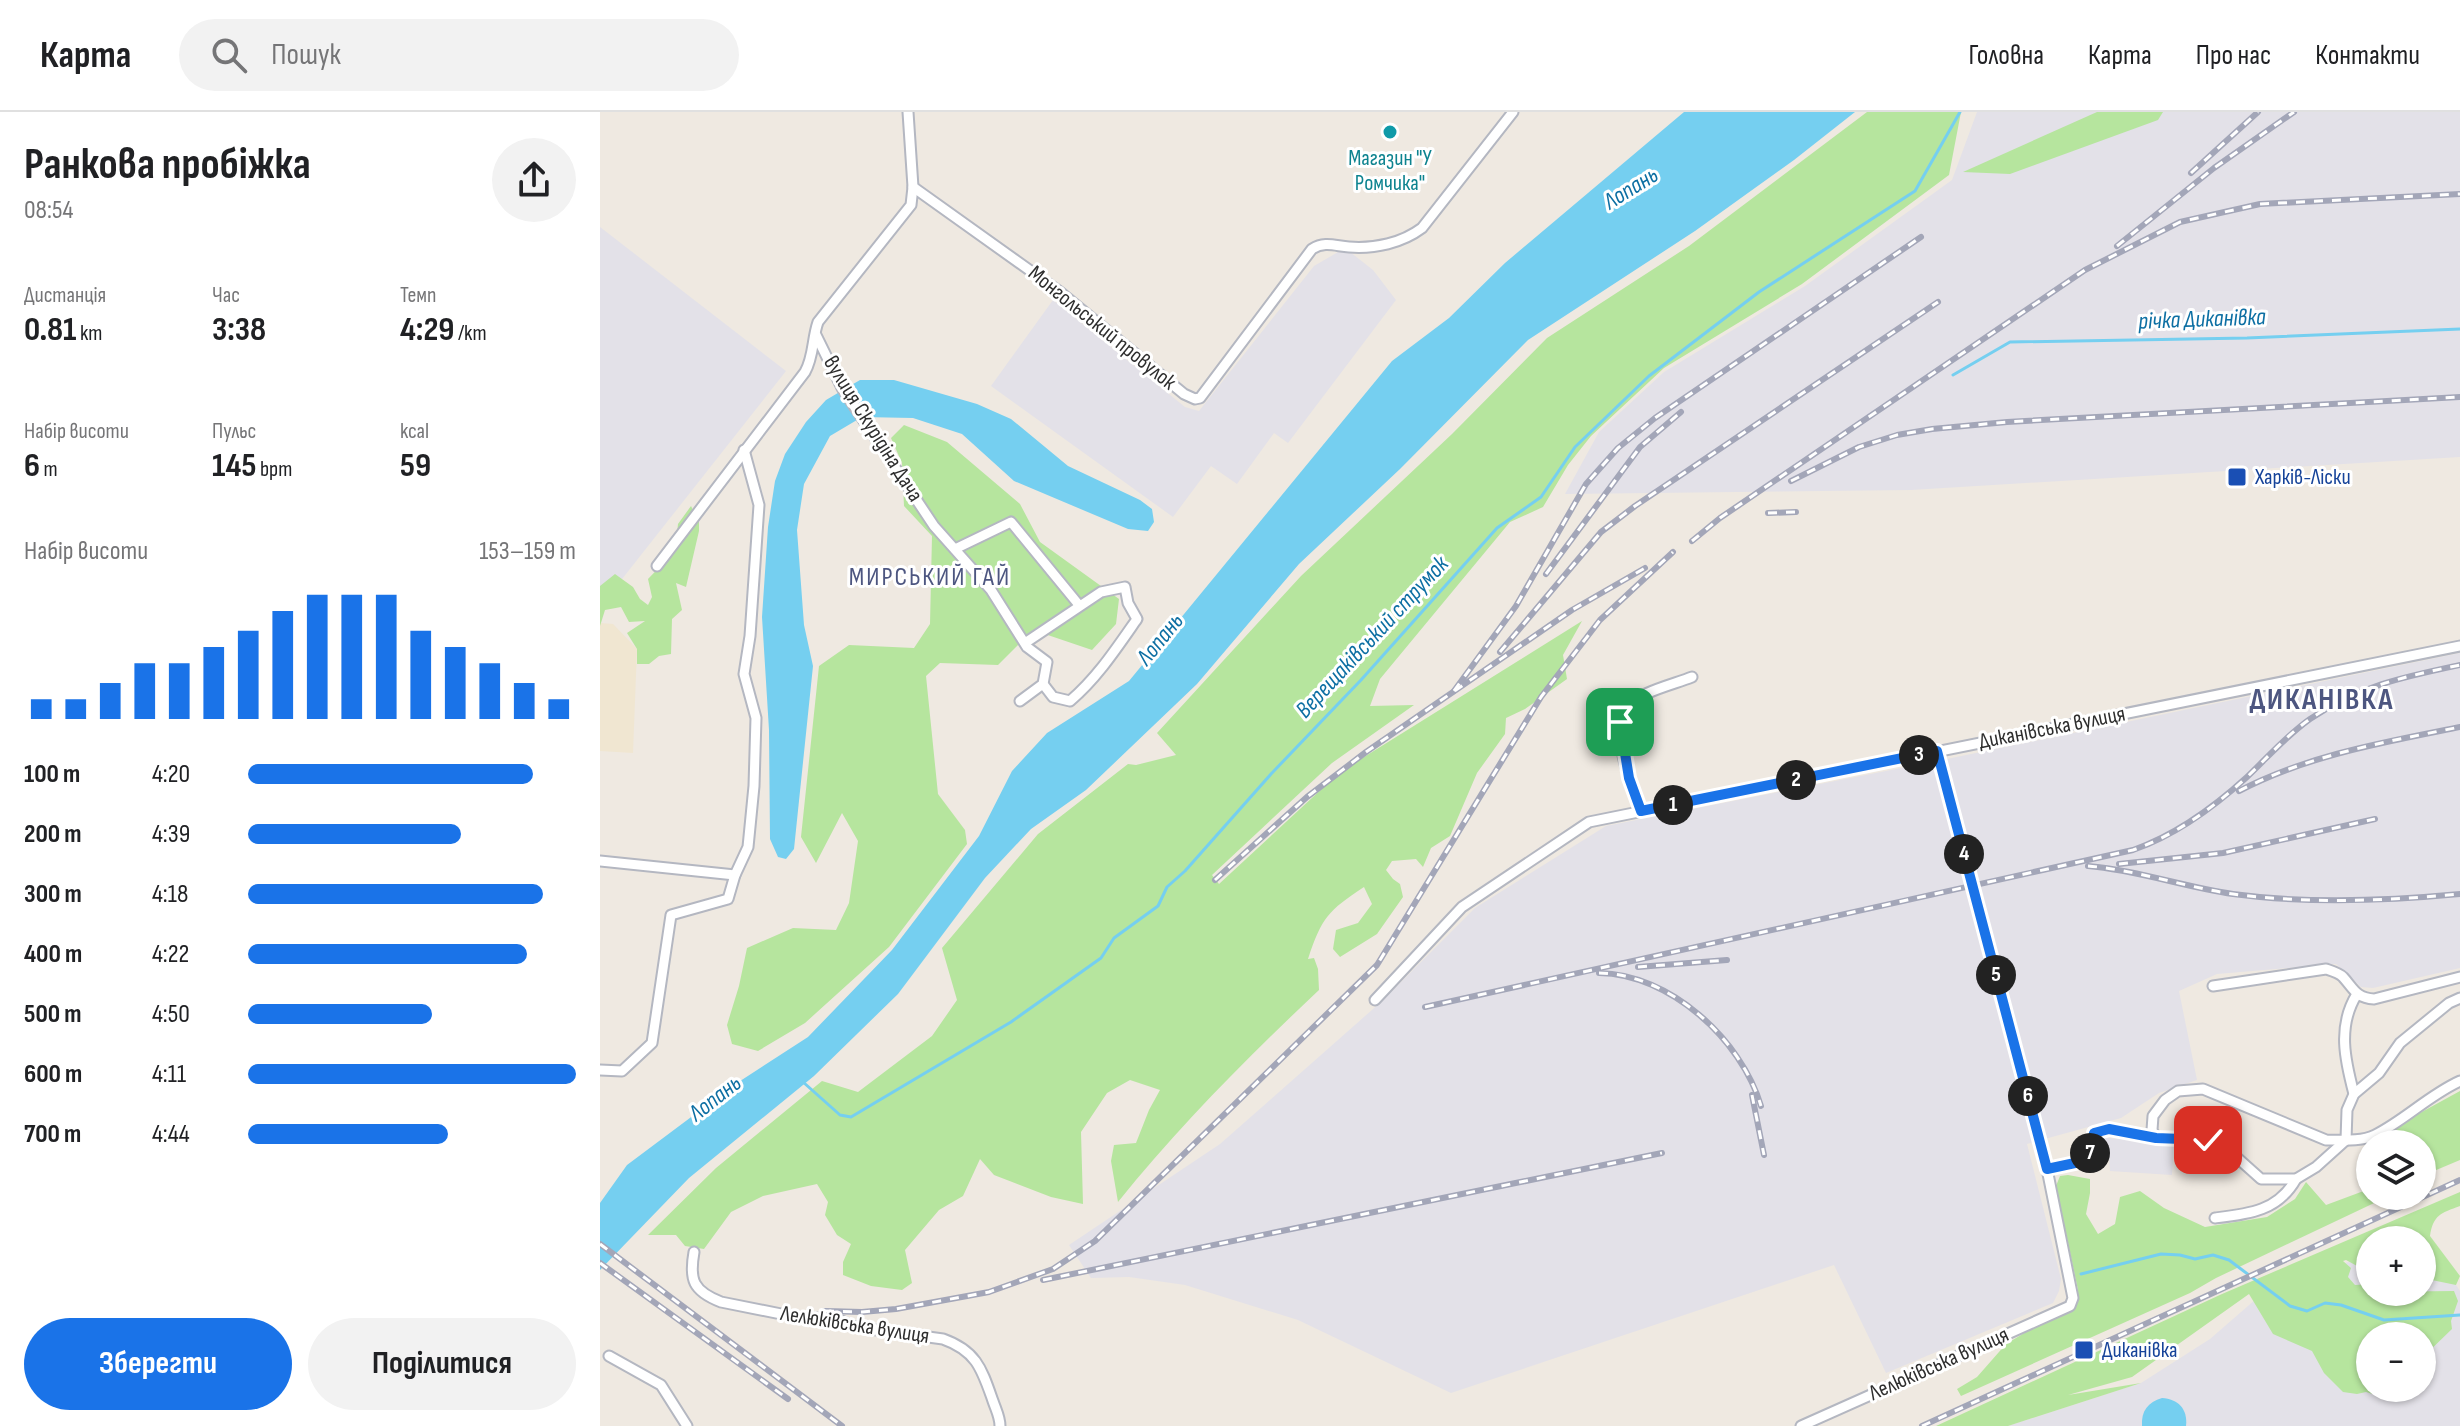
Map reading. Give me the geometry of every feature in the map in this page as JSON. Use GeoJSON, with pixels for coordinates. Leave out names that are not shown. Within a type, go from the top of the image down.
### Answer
{"type":"FeatureCollection","features":[{"type":"Feature","properties":{"kind":"street"},"geometry":{"type":"LineString","coordinates":[[908,112],[913,187]]}},
{"type":"Feature","properties":{"kind":"street","name":"Монгольський провулок"},"geometry":{"type":"LineString","coordinates":[[913,187],[1039,276],[1184,394],[1195,399],[1200,398],[1312,249],[1320,244],[1352,247],[1408,238],[1422,228],[1513,112]]}},
{"type":"Feature","properties":{"kind":"street","name":"вулиця Скурідіна Дача"},"geometry":{"type":"LineString","coordinates":[[913,187],[911,205],[818,322],[815,331],[842,388],[934,526],[991,590],[1025,643],[1047,662],[1043,684]]}},
{"type":"Feature","properties":{"kind":"street"},"geometry":{"type":"LineString","coordinates":[[657,566],[805,372],[812,358],[815,331]]}},
{"type":"Feature","properties":{"kind":"street"},"geometry":{"type":"LineString","coordinates":[[600,1070],[622,1071],[652,1043],[671,915],[728,899],[748,847],[756,718],[744,674],[750,636],[759,505],[744,450]]}},
{"type":"Feature","properties":{"kind":"street"},"geometry":{"type":"LineString","coordinates":[[955,549],[1011,522],[1079,605]]}},
{"type":"Feature","properties":{"kind":"street"},"geometry":{"type":"LineString","coordinates":[[1020,701],[1043,684],[1053,697],[1070,701],[1084,691],[1137,619],[1128,603],[1125,587],[1101,592],[1025,643]]}},
{"type":"Feature","properties":{"kind":"street","name":"Диканівська вулиця"},"geometry":{"type":"LineString","coordinates":[[1375,1000],[1462,907],[1589,822],[2460,646]]}},
{"type":"Feature","properties":{"kind":"street"},"geometry":{"type":"LineString","coordinates":[[1641,811],[1629,778],[1620,722],[1626,709],[1638,699],[1692,677]]}},
{"type":"Feature","properties":{"kind":"street"},"geometry":{"type":"LineString","coordinates":[[1937,751],[2047,1169],[2089,1160],[2094,1133],[2109,1129],[2156,1138],[2208,1140],[2223,1145],[2261,1179],[2296,1179]]}},
{"type":"Feature","properties":{"kind":"street"},"geometry":{"type":"LineString","coordinates":[[600,861],[735,875]]}},
{"type":"Feature","properties":{"kind":"street"},"geometry":{"type":"LineString","coordinates":[[2213,986],[2326,969],[2342,975],[2350,989],[2363,999],[2374,999],[2460,977]]}},
{"type":"Feature","properties":{"kind":"street"},"geometry":{"type":"LineString","coordinates":[[2354,1094],[2344,1057],[2349,1008],[2357,994]]}},
{"type":"Feature","properties":{"kind":"street"},"geometry":{"type":"LineString","coordinates":[[2215,1218],[2253,1214],[2280,1201],[2296,1179],[2316,1167],[2346,1140],[2347,1110],[2354,1094],[2379,1073],[2400,1043],[2449,1003],[2460,998]]}},
{"type":"Feature","properties":{"kind":"street"},"geometry":{"type":"LineString","coordinates":[[2156,1138],[2152,1130],[2153,1116],[2165,1100],[2178,1091],[2203,1089],[2326,1140],[2346,1140],[2373,1136],[2445,1087],[2460,1081]]}},
{"type":"Feature","properties":{"kind":"street","name":"Лелюківська вулиця"},"geometry":{"type":"LineString","coordinates":[[1801,1426],[2070,1306],[2073,1298],[2047,1169]]}},
{"type":"Feature","properties":{"kind":"street","name":"Лелюківська вулиця"},"geometry":{"type":"LineString","coordinates":[[694,1252],[690,1273],[695,1283],[711,1298],[721,1302],[796,1317],[837,1319],[855,1327],[955,1343],[966,1350],[986,1377],[1000,1426]]}},
{"type":"Feature","properties":{"kind":"street"},"geometry":{"type":"LineString","coordinates":[[609,1356],[661,1385],[687,1426]]}},
{"type":"Feature","properties":{"kind":"shaded area"},"geometry":{"type":"Polygon","coordinates":[[[1977,112],[2460,112],[2460,457],[1911,490],[1565,494],[1599,432],[1664,372],[1805,286],[1952,180],[1977,112]]]}},
{"type":"Feature","properties":{"kind":"shaded area"},"geometry":{"type":"Polygon","coordinates":[[[600,227],[786,371],[600,607],[600,227]]]}},
{"type":"Feature","properties":{"kind":"shaded area"},"geometry":{"type":"Polygon","coordinates":[[[1345,248],[1373,270],[1396,300],[1288,443],[1274,433],[1237,484],[1211,466],[1173,517],[991,386],[1053,300],[1185,407],[1199,411],[1314,266],[1345,248]]]}},
{"type":"Feature","properties":{"kind":"shaded area"},"geometry":{"type":"Polygon","coordinates":[[[600,623],[613,624],[637,649],[633,753],[600,751],[600,623]]]}},
{"type":"Feature","properties":{"kind":"shaded area"},"geometry":{"type":"Polygon","coordinates":[[[2460,653],[2460,968],[2373,988],[2361,987],[2336,964],[2217,974],[2179,991],[2197,1080],[2159,1093],[2121,1118],[2027,1144],[2061,1279],[2053,1303],[1886,1373],[1834,1265],[1451,1393],[1298,1320],[1185,1285],[1129,1277],[1091,1278],[1069,1245],[1220,1144],[1381,1002],[1475,908],[1606,826],[2460,653]]]}},
{"type":"Feature","properties":{"kind":"shaded area"},"geometry":{"type":"Polygon","coordinates":[[[2098,1137],[2174,1144],[2172,1175],[2110,1171],[2109,1156],[2097,1155],[2098,1137]]]}},
{"type":"Feature","properties":{"kind":"shaded area"},"geometry":{"type":"Polygon","coordinates":[[[2356,1260],[2356,1306],[2436,1306],[2436,1263],[2443,1265],[2460,1291],[2460,1426],[2008,1426],[2141,1383],[2210,1339],[2256,1299],[2314,1273],[2356,1260]]]}},
{"type":"Feature","properties":{"kind":"green space"},"geometry":{"type":"Polygon","coordinates":[[[1867,112],[1961,112],[1949,175],[1802,284],[1664,368],[1591,436],[1568,465],[1543,507],[1510,522],[1380,679],[1370,706],[1414,705],[1332,763],[1212,875],[1219,884],[1340,772],[1582,621],[1563,655],[1567,679],[1525,709],[1506,718],[1505,734],[1477,773],[1450,836],[1431,848],[1423,867],[1416,859],[1392,861],[1386,870],[1400,884],[1403,897],[1377,934],[1340,957],[1333,949],[1336,930],[1358,923],[1372,904],[1364,887],[1334,909],[1318,933],[1308,959],[1314,958],[1318,969],[1319,990],[1215,1093],[1118,1202],[1111,1161],[1114,1145],[1136,1143],[1160,1090],[1130,1080],[1107,1093],[1081,1132],[1083,1204],[1051,1197],[994,1175],[980,1159],[963,1196],[939,1210],[905,1250],[912,1283],[902,1290],[871,1286],[843,1275],[843,1262],[851,1244],[837,1235],[825,1215],[828,1202],[817,1184],[763,1196],[731,1212],[704,1249],[685,1246],[676,1235],[648,1235],[716,1168],[822,1081],[858,1092],[932,1036],[957,1000],[942,948],[1038,834],[1128,764],[1136,765],[1176,755],[1157,733],[1301,576],[1452,434],[1547,338],[1689,246],[1867,112]]]}},
{"type":"Feature","properties":{"kind":"green space"},"geometry":{"type":"Polygon","coordinates":[[[2097,112],[2163,112],[2158,120],[2010,174],[1963,172],[2097,112]]]}},
{"type":"Feature","properties":{"kind":"green space"},"geometry":{"type":"Polygon","coordinates":[[[904,425],[947,442],[1020,504],[1040,542],[1119,599],[1116,624],[1092,650],[1033,630],[998,665],[940,663],[926,676],[938,794],[965,830],[967,844],[889,947],[805,1023],[758,1051],[732,1044],[727,1025],[747,948],[793,928],[836,930],[849,903],[858,841],[842,813],[816,863],[801,837],[819,666],[849,645],[914,648],[930,624],[932,536],[904,506],[902,463],[891,438],[904,425]]]}},
{"type":"Feature","properties":{"kind":"green space"},"geometry":{"type":"Polygon","coordinates":[[[691,506],[699,522],[699,531],[686,587],[676,583],[682,610],[672,619],[671,654],[659,656],[649,664],[637,664],[637,649],[627,633],[645,621],[629,622],[621,607],[605,610],[600,626],[600,586],[615,574],[633,587],[648,605],[652,597],[648,579],[675,551],[678,524],[691,506]]]}},
{"type":"Feature","properties":{"kind":"green space"},"geometry":{"type":"Polygon","coordinates":[[[2460,1091],[2460,1160],[2436,1170],[2436,1130],[2391,1130],[2460,1091]]]}},
{"type":"Feature","properties":{"kind":"green space"},"geometry":{"type":"Polygon","coordinates":[[[2060,1176],[2090,1179],[2086,1214],[2098,1234],[2115,1224],[2120,1197],[2140,1191],[2164,1208],[2205,1227],[2267,1217],[2295,1199],[2306,1182],[2326,1205],[2356,1194],[2356,1210],[2359,1210],[2190,1293],[1961,1396],[1957,1389],[1977,1377],[2006,1344],[2075,1303],[2078,1290],[2056,1186],[2060,1176]]]}},
{"type":"Feature","properties":{"kind":"green space"},"geometry":{"type":"Polygon","coordinates":[[[2460,1192],[2460,1206],[2439,1216],[2432,1226],[2381,1226],[2418,1210],[2436,1210],[2436,1202],[2460,1192]]]}},
{"type":"Feature","properties":{"kind":"green space"},"geometry":{"type":"Polygon","coordinates":[[[2356,1237],[2356,1265],[2343,1261],[2351,1268],[2348,1277],[2356,1285],[2356,1306],[2436,1306],[2436,1291],[2454,1291],[2458,1301],[2451,1321],[2452,1329],[2436,1344],[2436,1322],[2356,1322],[2356,1394],[2343,1392],[2324,1373],[2312,1351],[2273,1334],[2249,1294],[2132,1377],[2068,1395],[2141,1383],[2008,1426],[1936,1426],[2222,1294],[2356,1237]]]}},
{"type":"Feature","properties":{"kind":"green space"},"geometry":{"type":"Polygon","coordinates":[[[2436,1244],[2460,1276],[2456,1285],[2436,1281],[2436,1244]]]}},
{"type":"Feature","properties":{"kind":"water","name":"Лопань"},"geometry":{"type":"Polygon","coordinates":[[[1684,112],[1855,112],[1695,231],[1528,340],[1400,469],[1299,564],[1197,684],[1086,790],[1031,829],[985,878],[898,994],[814,1076],[689,1178],[600,1270],[600,1203],[627,1165],[734,1085],[808,1037],[892,950],[979,836],[1012,771],[1047,733],[1129,681],[1392,361],[1449,318],[1505,263],[1684,112]]]}},
{"type":"Feature","properties":{"kind":"water"},"geometry":{"type":"Polygon","coordinates":[[[860,380],[894,380],[977,404],[1011,419],[1068,466],[1140,500],[1152,509],[1154,522],[1148,531],[1128,529],[1014,481],[962,434],[913,418],[862,417],[830,436],[804,484],[797,530],[804,625],[813,666],[794,849],[786,859],[778,857],[770,839],[769,730],[762,617],[768,527],[775,481],[785,454],[806,422],[826,400],[860,380]]]}},
{"type":"Feature","properties":{"kind":"water"},"geometry":{"type":"Polygon","coordinates":[[[2162,1398],[2173,1400],[2181,1406],[2186,1426],[2142,1426],[2146,1408],[2162,1398]]]}},
{"type":"Feature","properties":{"kind":"waterway","name":"Верещаківський струмок"},"geometry":{"type":"LineString","coordinates":[[803,1082],[840,1115],[851,1117],[1011,1022],[1101,958],[1114,938],[1158,906],[1167,887],[1361,680],[1497,528],[1541,497],[1575,447],[1649,376],[1759,292],[1915,191],[1960,112]]}},
{"type":"Feature","properties":{"kind":"waterway","name":"річка Диканівка"},"geometry":{"type":"LineString","coordinates":[[1953,375],[2010,342],[2247,338],[2460,329]]}},
{"type":"Feature","properties":{"kind":"waterway"},"geometry":{"type":"LineString","coordinates":[[2081,1274],[2161,1254],[2195,1259],[2213,1255],[2229,1260],[2290,1306],[2307,1311],[2325,1303],[2341,1305],[2384,1320],[2460,1315]]}},
{"type":"Feature","properties":{"kind":"railway"},"geometry":{"type":"LineString","coordinates":[[2191,173],[2258,112]]}},
{"type":"Feature","properties":{"kind":"railway"},"geometry":{"type":"LineString","coordinates":[[2117,246],[2214,168],[2294,112]]}},
{"type":"Feature","properties":{"kind":"railway"},"geometry":{"type":"LineString","coordinates":[[1692,541],[1720,518],[2085,270],[2180,222],[2260,204],[2460,194]]}},
{"type":"Feature","properties":{"kind":"railway"},"geometry":{"type":"LineString","coordinates":[[1454,691],[1516,606],[1586,484],[1618,448],[1655,418],[1921,237]]}},
{"type":"Feature","properties":{"kind":"railway"},"geometry":{"type":"LineString","coordinates":[[1500,652],[1601,532],[1938,302]]}},
{"type":"Feature","properties":{"kind":"railway"},"geometry":{"type":"LineString","coordinates":[[1791,481],[1859,447],[1897,435],[1932,429],[2007,422],[2460,397]]}},
{"type":"Feature","properties":{"kind":"railway"},"geometry":{"type":"LineString","coordinates":[[1546,574],[1640,447],[1681,412]]}},
{"type":"Feature","properties":{"kind":"railway"},"geometry":{"type":"LineString","coordinates":[[1768,513],[1796,512]]}},
{"type":"Feature","properties":{"kind":"railway"},"geometry":{"type":"LineString","coordinates":[[825,1311],[896,1309],[989,1292],[1053,1269],[1095,1241],[1377,965],[1541,697],[1600,620],[1673,552]]}},
{"type":"Feature","properties":{"kind":"railway"},"geometry":{"type":"LineString","coordinates":[[1215,880],[1307,797],[1366,752],[1572,610],[1645,568]]}},
{"type":"Feature","properties":{"kind":"railway"},"geometry":{"type":"LineString","coordinates":[[1425,1007],[2133,850],[2164,837],[2207,810],[2247,777],[2293,732],[2328,708],[2382,684],[2460,665]]}},
{"type":"Feature","properties":{"kind":"railway"},"geometry":{"type":"LineString","coordinates":[[2239,791],[2319,759],[2460,727]]}},
{"type":"Feature","properties":{"kind":"railway"},"geometry":{"type":"LineString","coordinates":[[2119,864],[2223,853],[2375,819]]}},
{"type":"Feature","properties":{"kind":"railway"},"geometry":{"type":"LineString","coordinates":[[2088,866],[2261,897],[2346,900],[2460,894]]}},
{"type":"Feature","properties":{"kind":"railway"},"geometry":{"type":"LineString","coordinates":[[1638,967],[1727,960]]}},
{"type":"Feature","properties":{"kind":"railway"},"geometry":{"type":"LineString","coordinates":[[1599,973],[1626,976],[1651,985],[1699,1015],[1737,1057],[1761,1106]]}},
{"type":"Feature","properties":{"kind":"railway"},"geometry":{"type":"LineString","coordinates":[[1752,1095],[1764,1155]]}},
{"type":"Feature","properties":{"kind":"railway"},"geometry":{"type":"LineString","coordinates":[[1043,1280],[1662,1153]]}},
{"type":"Feature","properties":{"kind":"railway"},"geometry":{"type":"LineString","coordinates":[[1922,1426],[2460,1180]]}},
{"type":"Feature","properties":{"kind":"railway"},"geometry":{"type":"LineString","coordinates":[[600,1244],[842,1426]]}},
{"type":"Feature","properties":{"kind":"railway"},"geometry":{"type":"LineString","coordinates":[[600,1263],[788,1399]]}},
{"type":"Feature","properties":{"kind":"place","name":"Магазин \"У Ромчика\""},"geometry":{"type":"Point","coordinates":[1390,132]}},
{"type":"Feature","properties":{"kind":"place","name":"Харків-Ліски"},"geometry":{"type":"Point","coordinates":[2237,477]}},
{"type":"Feature","properties":{"kind":"place","name":"Диканівка"},"geometry":{"type":"Point","coordinates":[2084,1350]}},
{"type":"Feature","properties":{"kind":"district","name":"МИРСЬКИЙ ГАЙ"},"geometry":{"type":"Point","coordinates":[930,577]}},
{"type":"Feature","properties":{"kind":"district","name":"ДИКАНІВКА"},"geometry":{"type":"Point","coordinates":[2322,700]}},
{"type":"Feature","properties":{"kind":"route"},"geometry":{"type":"LineString","coordinates":[[1620,722],[1629,778],[1641,811],[1937,751],[2047,1169],[2089,1160],[2094,1133],[2109,1129],[2156,1138],[2208,1140]]}}]}
